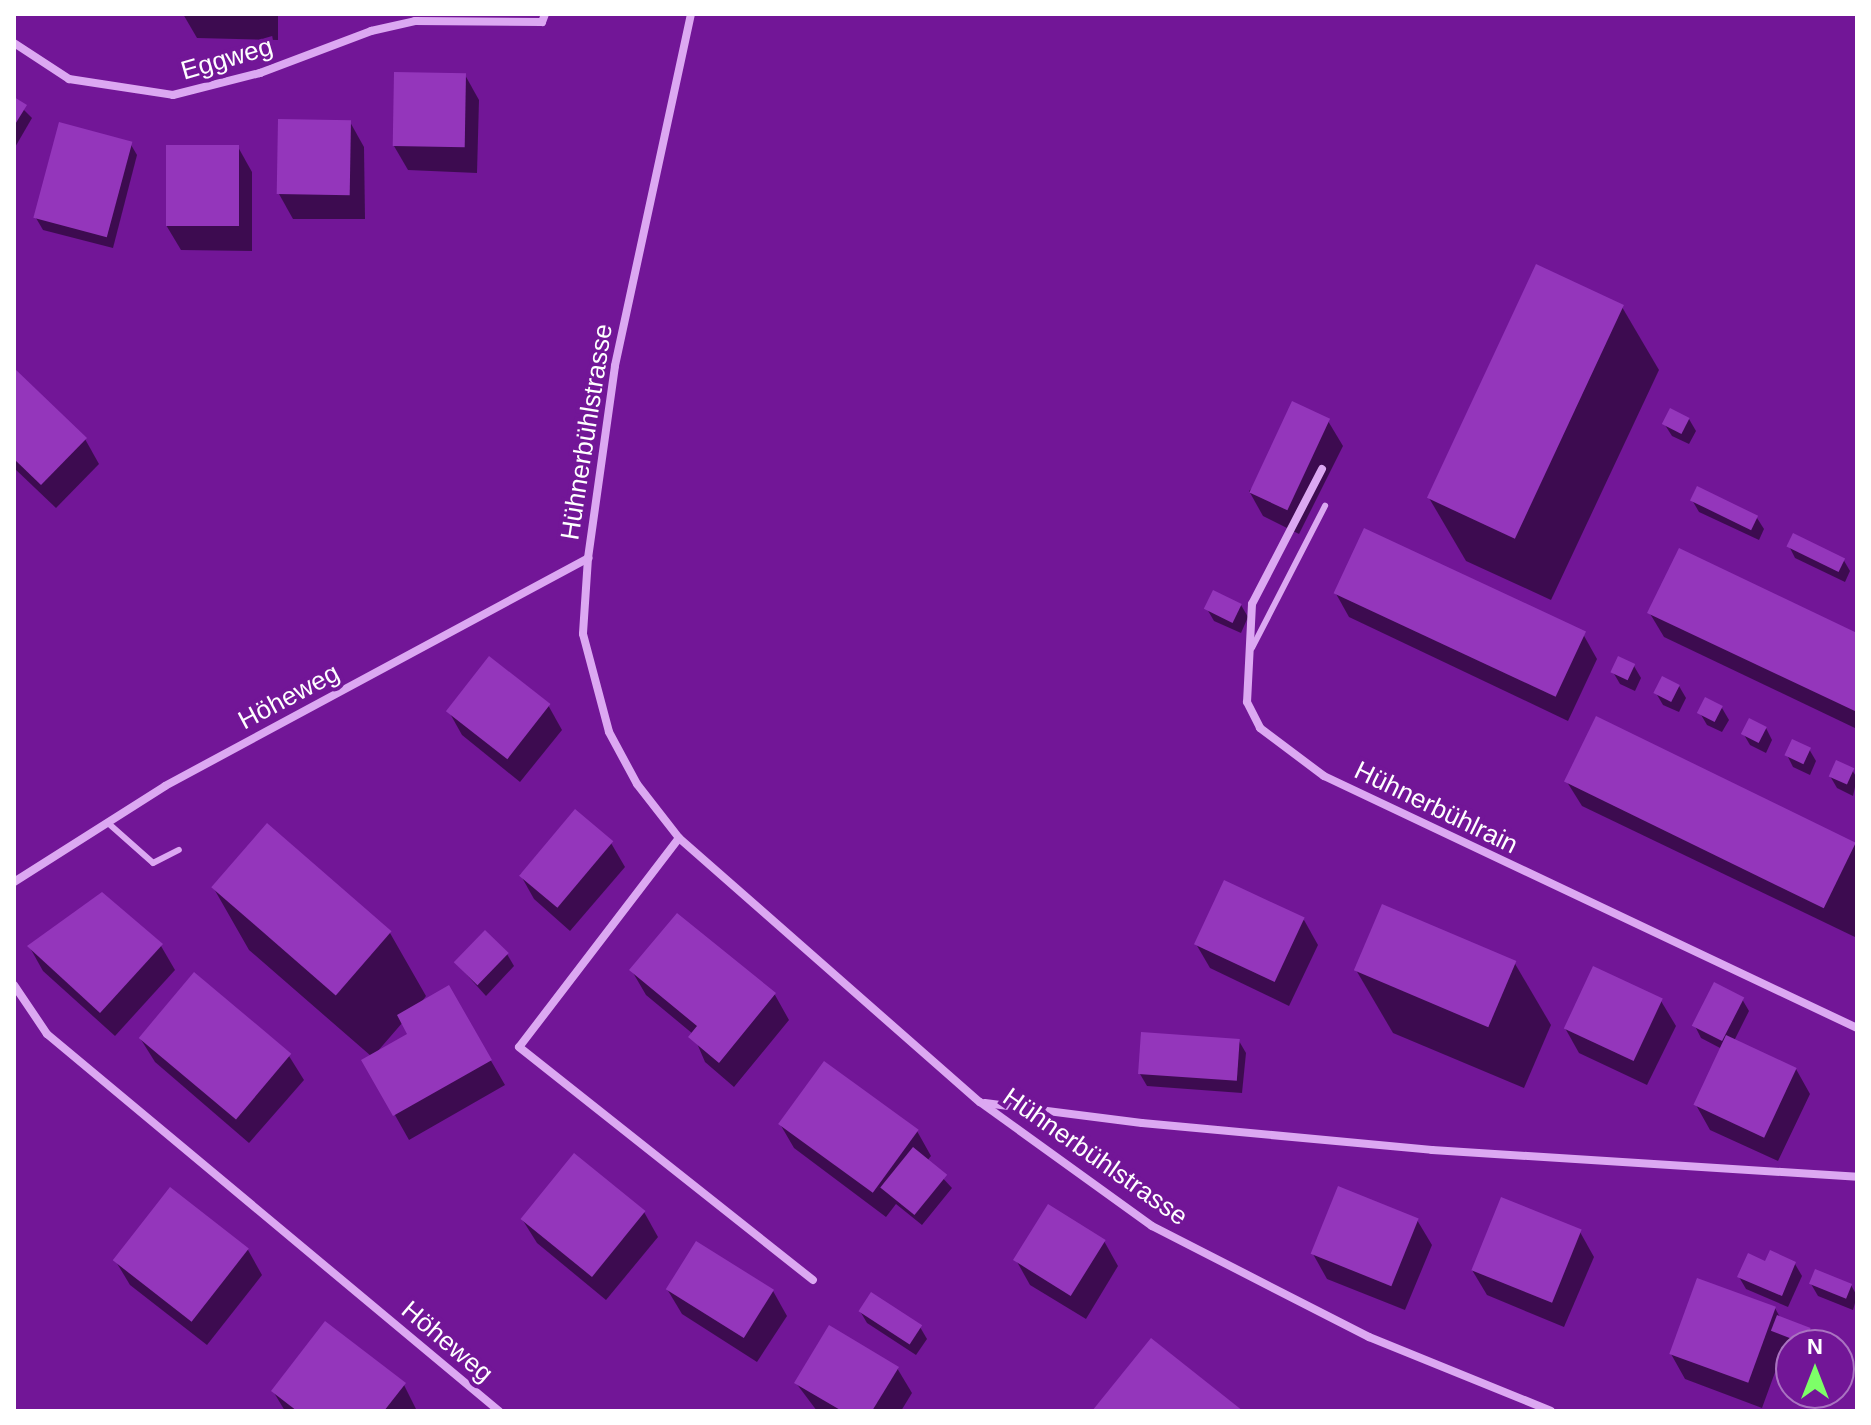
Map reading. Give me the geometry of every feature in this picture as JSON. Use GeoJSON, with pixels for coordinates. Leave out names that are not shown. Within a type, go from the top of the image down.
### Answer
{"type":"FeatureCollection","features":[{"type":"Feature","properties":{"kind":"street","name":"Eggweg"},"geometry":{"type":"LineString","coordinates":[[14,43],[69,79],[173,95],[260,73],[371,31],[415,21],[542,22],[545,14]]}},
{"type":"Feature","properties":{"kind":"street","name":"Hühnerbühlstrasse"},"geometry":{"type":"LineString","coordinates":[[691,14],[615,366],[588,558],[583,634],[609,732],[637,784],[679,838],[980,1102],[1152,1226],[1369,1337],[1551,1411]]}},
{"type":"Feature","properties":{"kind":"street","name":"Hühnerbühlrain"},"geometry":{"type":"LineString","coordinates":[[1322,469],[1252,604],[1247,702],[1260,728],[1311,768],[1857,1028]]}},
{"type":"Feature","properties":{"kind":"street","name":"Höheweg"},"geometry":{"type":"LineString","coordinates":[[14,882],[165,786],[588,558]]}},
{"type":"Feature","properties":{"kind":"street"},"geometry":{"type":"LineString","coordinates":[[679,838],[519,1047],[813,1280]]}},
{"type":"Feature","properties":{"kind":"street","name":"Höheweg"},"geometry":{"type":"LineString","coordinates":[[14,985],[47,1034],[499,1411]]}},
{"type":"Feature","properties":{"kind":"street"},"geometry":{"type":"LineString","coordinates":[[980,1102],[1142,1123],[1432,1150],[1857,1177]]}},
{"type":"Feature","properties":{"kind":"lane"},"geometry":{"type":"LineString","coordinates":[[1252,649],[1325,506]]}},
{"type":"Feature","properties":{"kind":"lane"},"geometry":{"type":"LineString","coordinates":[[108,823],[153,863],[179,850]]}},
{"type":"Feature","properties":{"kind":"building"},"geometry":{"type":"Polygon","coordinates":[[[394,72],[466,73],[465,147],[393,146],[394,72]]]}},
{"type":"Feature","properties":{"kind":"building"},"geometry":{"type":"Polygon","coordinates":[[[14,97],[27,105],[14,126],[14,97]]]}},
{"type":"Feature","properties":{"kind":"building"},"geometry":{"type":"Polygon","coordinates":[[[278,119],[351,120],[350,195],[277,194],[278,119]]]}},
{"type":"Feature","properties":{"kind":"building"},"geometry":{"type":"Polygon","coordinates":[[[59,122],[132,142],[107,237],[33,218],[59,122]]]}},
{"type":"Feature","properties":{"kind":"building"},"geometry":{"type":"Polygon","coordinates":[[[166,145],[239,145],[239,226],[166,226],[166,145]]]}},
{"type":"Feature","properties":{"kind":"building"},"geometry":{"type":"Polygon","coordinates":[[[1536,264],[1624,305],[1515,539],[1427,498],[1536,264]]]}},
{"type":"Feature","properties":{"kind":"building"},"geometry":{"type":"Polygon","coordinates":[[[14,368],[87,438],[41,485],[14,459],[14,368]]]}},
{"type":"Feature","properties":{"kind":"building"},"geometry":{"type":"Polygon","coordinates":[[[1292,401],[1330,419],[1287,510],[1249,493],[1292,401]]]}},
{"type":"Feature","properties":{"kind":"building"},"geometry":{"type":"Polygon","coordinates":[[[1670,408],[1690,418],[1681,434],[1662,424],[1670,408]]]}},
{"type":"Feature","properties":{"kind":"building"},"geometry":{"type":"Polygon","coordinates":[[[1697,486],[1758,516],[1751,530],[1690,500],[1697,486]]]}},
{"type":"Feature","properties":{"kind":"building"},"geometry":{"type":"Polygon","coordinates":[[[1364,528],[1586,632],[1556,697],[1334,593],[1364,528]]]}},
{"type":"Feature","properties":{"kind":"building"},"geometry":{"type":"Polygon","coordinates":[[[1793,533],[1845,558],[1839,572],[1786,546],[1793,533]]]}},
{"type":"Feature","properties":{"kind":"building"},"geometry":{"type":"Polygon","coordinates":[[[1679,548],[1857,633],[1857,712],[1647,613],[1679,548]]]}},
{"type":"Feature","properties":{"kind":"building"},"geometry":{"type":"Polygon","coordinates":[[[1213,590],[1242,604],[1233,623],[1204,609],[1213,590]]]}},
{"type":"Feature","properties":{"kind":"building"},"geometry":{"type":"Polygon","coordinates":[[[489,656],[550,704],[507,759],[446,711],[489,656]]]}},
{"type":"Feature","properties":{"kind":"building"},"geometry":{"type":"Polygon","coordinates":[[[1618,656],[1635,664],[1628,680],[1610,672],[1618,656]]]}},
{"type":"Feature","properties":{"kind":"building"},"geometry":{"type":"Polygon","coordinates":[[[1662,676],[1680,685],[1671,702],[1653,693],[1662,676]]]}},
{"type":"Feature","properties":{"kind":"building"},"geometry":{"type":"Polygon","coordinates":[[[1705,697],[1723,706],[1715,722],[1697,713],[1705,697]]]}},
{"type":"Feature","properties":{"kind":"building"},"geometry":{"type":"Polygon","coordinates":[[[1596,716],[1856,843],[1824,908],[1564,782],[1596,716]]]}},
{"type":"Feature","properties":{"kind":"building"},"geometry":{"type":"Polygon","coordinates":[[[1749,718],[1767,727],[1759,743],[1741,734],[1749,718]]]}},
{"type":"Feature","properties":{"kind":"building"},"geometry":{"type":"Polygon","coordinates":[[[1792,739],[1811,748],[1803,764],[1784,755],[1792,739]]]}},
{"type":"Feature","properties":{"kind":"building"},"geometry":{"type":"Polygon","coordinates":[[[1836,760],[1854,768],[1847,785],[1829,776],[1836,760]]]}},
{"type":"Feature","properties":{"kind":"building"},"geometry":{"type":"Polygon","coordinates":[[[575,809],[613,841],[557,908],[519,876],[575,809]]]}},
{"type":"Feature","properties":{"kind":"building"},"geometry":{"type":"Polygon","coordinates":[[[267,823],[392,931],[336,995],[211,887],[267,823]]]}},
{"type":"Feature","properties":{"kind":"building"},"geometry":{"type":"Polygon","coordinates":[[[1224,880],[1305,918],[1275,982],[1194,944],[1224,880]]]}},
{"type":"Feature","properties":{"kind":"building"},"geometry":{"type":"Polygon","coordinates":[[[102,892],[163,944],[100,1013],[27,946],[102,892]]]}},
{"type":"Feature","properties":{"kind":"building"},"geometry":{"type":"Polygon","coordinates":[[[1382,904],[1516,961],[1488,1027],[1354,970],[1382,904]]]}},
{"type":"Feature","properties":{"kind":"building"},"geometry":{"type":"Polygon","coordinates":[[[677,913],[776,993],[719,1063],[688,1037],[697,1026],[629,970],[677,913]]]}},
{"type":"Feature","properties":{"kind":"building"},"geometry":{"type":"Polygon","coordinates":[[[485,930],[509,953],[477,985],[454,962],[485,930]]]}},
{"type":"Feature","properties":{"kind":"building"},"geometry":{"type":"Polygon","coordinates":[[[1593,966],[1663,999],[1634,1061],[1564,1029],[1593,966]]]}},
{"type":"Feature","properties":{"kind":"building"},"geometry":{"type":"Polygon","coordinates":[[[194,972],[291,1054],[236,1120],[139,1038],[194,972]]]}},
{"type":"Feature","properties":{"kind":"building"},"geometry":{"type":"Polygon","coordinates":[[[1714,982],[1744,997],[1722,1041],[1692,1026],[1714,982]]]}},
{"type":"Feature","properties":{"kind":"building"},"geometry":{"type":"Polygon","coordinates":[[[449,985],[492,1060],[393,1116],[361,1060],[407,1034],[397,1015],[449,985]]]}},
{"type":"Feature","properties":{"kind":"building"},"geometry":{"type":"Polygon","coordinates":[[[1141,1032],[1240,1039],[1237,1081],[1138,1074],[1141,1032]]]}},
{"type":"Feature","properties":{"kind":"building"},"geometry":{"type":"Polygon","coordinates":[[[1726,1035],[1797,1068],[1764,1138],[1693,1105],[1726,1035]]]}},
{"type":"Feature","properties":{"kind":"building"},"geometry":{"type":"Polygon","coordinates":[[[824,1061],[919,1130],[873,1193],[778,1124],[824,1061]]]}},
{"type":"Feature","properties":{"kind":"building"},"geometry":{"type":"Polygon","coordinates":[[[913,1147],[947,1175],[914,1215],[880,1187],[913,1147]]]}},
{"type":"Feature","properties":{"kind":"building"},"geometry":{"type":"Polygon","coordinates":[[[574,1153],[645,1211],[592,1277],[521,1219],[574,1153]]]}},
{"type":"Feature","properties":{"kind":"building"},"geometry":{"type":"Polygon","coordinates":[[[1338,1186],[1419,1219],[1391,1286],[1311,1254],[1338,1186]]]}},
{"type":"Feature","properties":{"kind":"building"},"geometry":{"type":"Polygon","coordinates":[[[170,1187],[249,1249],[192,1322],[113,1260],[170,1187]]]}},
{"type":"Feature","properties":{"kind":"building"},"geometry":{"type":"Polygon","coordinates":[[[1501,1197],[1582,1230],[1552,1303],[1471,1270],[1501,1197]]]}},
{"type":"Feature","properties":{"kind":"building"},"geometry":{"type":"Polygon","coordinates":[[[1048,1204],[1106,1240],[1071,1296],[1013,1260],[1048,1204]]]}},
{"type":"Feature","properties":{"kind":"building"},"geometry":{"type":"Polygon","coordinates":[[[696,1241],[774,1290],[744,1338],[666,1289],[696,1241]]]}},
{"type":"Feature","properties":{"kind":"building"},"geometry":{"type":"Polygon","coordinates":[[[1770,1250],[1796,1262],[1782,1296],[1737,1277],[1748,1253],[1765,1261],[1770,1250]]]}},
{"type":"Feature","properties":{"kind":"building"},"geometry":{"type":"Polygon","coordinates":[[[1815,1269],[1852,1284],[1846,1299],[1809,1284],[1815,1269]]]}},
{"type":"Feature","properties":{"kind":"building"},"geometry":{"type":"Polygon","coordinates":[[[1697,1278],[1776,1307],[1748,1383],[1669,1354],[1697,1278]]]}},
{"type":"Feature","properties":{"kind":"building"},"geometry":{"type":"Polygon","coordinates":[[[871,1292],[922,1325],[910,1345],[858,1311],[871,1292]]]}},
{"type":"Feature","properties":{"kind":"building"},"geometry":{"type":"Polygon","coordinates":[[[1777,1315],[1811,1328],[1775,1329],[1775,1332],[1771,1331],[1777,1315]]]}},
{"type":"Feature","properties":{"kind":"building"},"geometry":{"type":"Polygon","coordinates":[[[325,1321],[406,1383],[384,1411],[297,1411],[271,1391],[325,1321]]]}},
{"type":"Feature","properties":{"kind":"building"},"geometry":{"type":"Polygon","coordinates":[[[829,1325],[899,1367],[872,1411],[842,1411],[794,1383],[829,1325]]]}},
{"type":"Feature","properties":{"kind":"building"},"geometry":{"type":"Polygon","coordinates":[[[1151,1338],[1243,1411],[1092,1411],[1151,1338]]]}}]}
